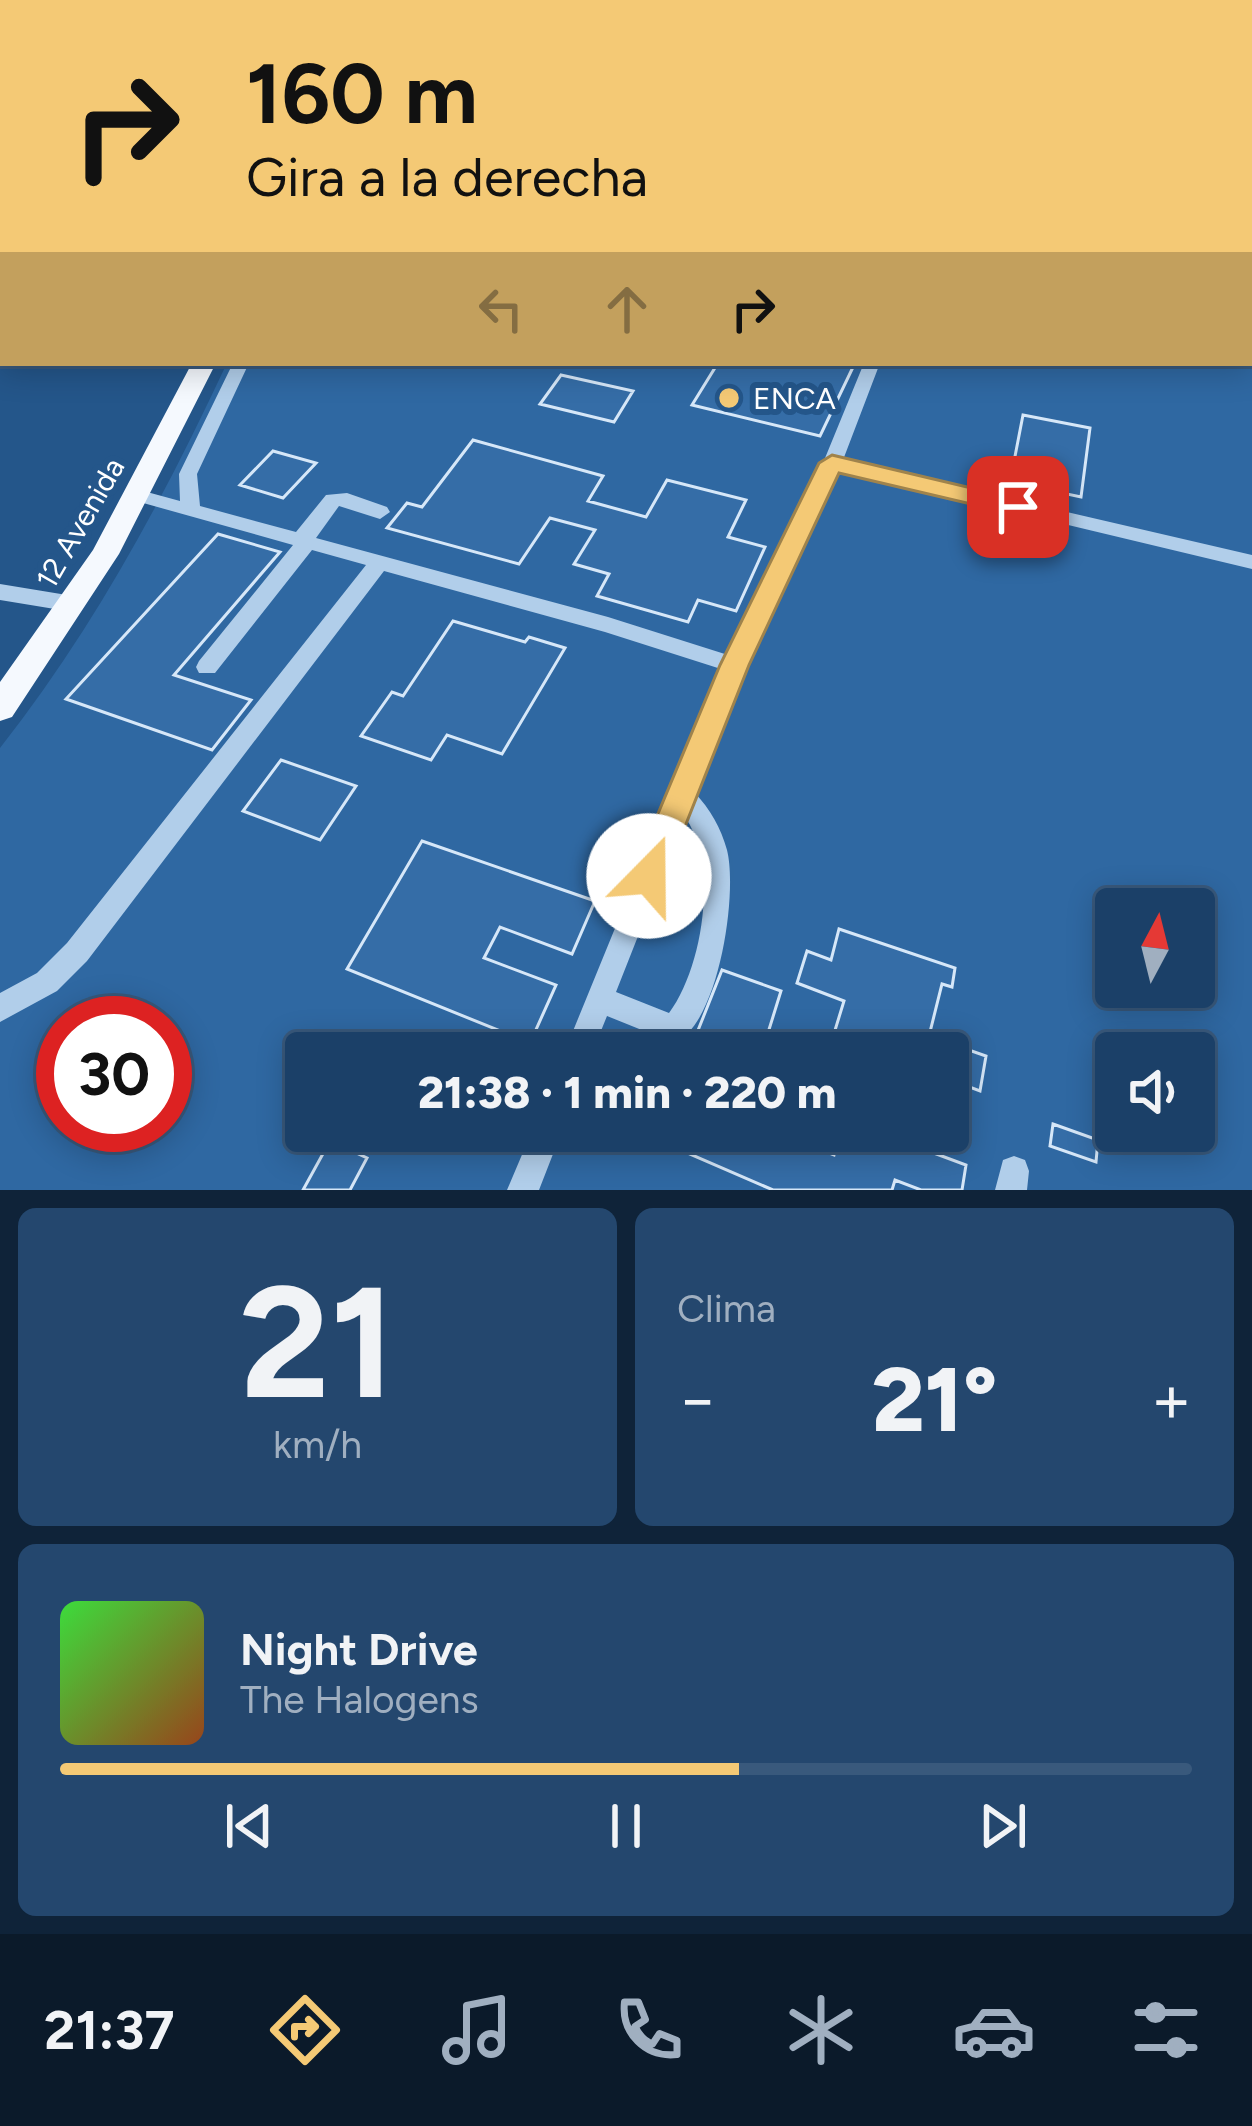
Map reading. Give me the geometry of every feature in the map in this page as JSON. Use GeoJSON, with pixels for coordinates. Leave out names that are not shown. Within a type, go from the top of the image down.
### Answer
{"type":"FeatureCollection","features":[{"type":"Feature","properties":{"kind":"main road","name":"12 Avenida"},"geometry":{"type":"LineString","coordinates":[[0,708],[73,604],[202,366]]}},
{"type":"Feature","properties":{"kind":"street"},"geometry":{"type":"LineString","coordinates":[[190,507],[185,487],[188,474],[241,366]]}},
{"type":"Feature","properties":{"kind":"street"},"geometry":{"type":"LineString","coordinates":[[587,1032],[734,665],[832,463],[871,366]]}},
{"type":"Feature","properties":{"kind":"street"},"geometry":{"type":"LineString","coordinates":[[832,463],[1252,562]]}},
{"type":"Feature","properties":{"kind":"street"},"geometry":{"type":"LineString","coordinates":[[136,495],[734,665]]}},
{"type":"Feature","properties":{"kind":"street"},"geometry":{"type":"LineString","coordinates":[[207,667],[334,500],[347,499],[380,512]]}},
{"type":"Feature","properties":{"kind":"street"},"geometry":{"type":"LineString","coordinates":[[0,1008],[47,982],[77,952],[380,562]]}},
{"type":"Feature","properties":{"kind":"street"},"geometry":{"type":"LineString","coordinates":[[0,592],[73,604]]}},
{"type":"Feature","properties":{"kind":"street"},"geometry":{"type":"LineString","coordinates":[[600,999],[674,1028],[695,995],[716,920],[720,871],[698,810],[682,795]]}},
{"type":"Feature","properties":{"kind":"street"},"geometry":{"type":"LineString","coordinates":[[523,1190],[538,1152]]}},
{"type":"Feature","properties":{"kind":"shaded area"},"geometry":{"type":"Polygon","coordinates":[[[226,366],[1252,366],[1252,1190],[0,1190],[0,748],[66,657],[125,562],[226,366]]]}},
{"type":"Feature","properties":{"kind":"building","name":"ENCA"},"geometry":{"type":"Polygon","coordinates":[[[716,366],[854,366],[820,436],[692,405],[716,366]]]}},
{"type":"Feature","properties":{"kind":"building"},"geometry":{"type":"Polygon","coordinates":[[[561,375],[633,391],[614,422],[540,404],[561,375]]]}},
{"type":"Feature","properties":{"kind":"building"},"geometry":{"type":"Polygon","coordinates":[[[1023,415],[1090,428],[1081,497],[1010,482],[1023,415]]]}},
{"type":"Feature","properties":{"kind":"building"},"geometry":{"type":"Polygon","coordinates":[[[473,440],[603,476],[588,501],[646,517],[667,480],[746,500],[728,537],[765,547],[736,611],[698,600],[688,622],[597,596],[609,574],[574,564],[595,530],[550,518],[519,564],[387,528],[407,503],[422,507],[473,440]]]}},
{"type":"Feature","properties":{"kind":"building"},"geometry":{"type":"Polygon","coordinates":[[[273,451],[316,463],[283,498],[240,485],[273,451]]]}},
{"type":"Feature","properties":{"kind":"building"},"geometry":{"type":"Polygon","coordinates":[[[218,534],[280,552],[174,675],[251,700],[212,750],[66,699],[218,534]]]}},
{"type":"Feature","properties":{"kind":"building"},"geometry":{"type":"Polygon","coordinates":[[[453,621],[565,648],[502,754],[447,735],[431,760],[361,736],[392,692],[403,696],[453,621]]]}},
{"type":"Feature","properties":{"kind":"building"},"geometry":{"type":"Polygon","coordinates":[[[281,760],[356,786],[320,840],[243,811],[281,760]]]}},
{"type":"Feature","properties":{"kind":"building"},"geometry":{"type":"Polygon","coordinates":[[[422,841],[595,901],[572,954],[500,927],[484,958],[556,985],[535,1032],[503,1032],[347,969],[422,841]]]}},
{"type":"Feature","properties":{"kind":"building"},"geometry":{"type":"Polygon","coordinates":[[[839,929],[955,968],[952,987],[942,984],[930,1032],[834,1032],[844,1001],[797,983],[807,951],[831,960],[839,929]]]}},
{"type":"Feature","properties":{"kind":"building"},"geometry":{"type":"Polygon","coordinates":[[[722,970],[781,991],[768,1032],[697,1032],[722,970]]]}},
{"type":"Feature","properties":{"kind":"building"},"geometry":{"type":"Polygon","coordinates":[[[969,1050],[986,1056],[980,1091],[969,1087],[969,1050]]]}},
{"type":"Feature","properties":{"kind":"building"},"geometry":{"type":"Polygon","coordinates":[[[1053,1124],[1095,1139],[1096,1162],[1050,1146],[1053,1124]]]}},
{"type":"Feature","properties":{"kind":"building"},"geometry":{"type":"Polygon","coordinates":[[[324,1152],[354,1152],[367,1158],[350,1190],[303,1190],[324,1152]]]}},
{"type":"Feature","properties":{"kind":"building"},"geometry":{"type":"Polygon","coordinates":[[[685,1152],[931,1152],[966,1165],[962,1190],[921,1190],[895,1180],[892,1190],[773,1190],[685,1152]]]}},
{"type":"Feature","properties":{"kind":"place","name":"ENCA"},"geometry":{"type":"Point","coordinates":[729,398]}},
{"type":"Feature","properties":{"kind":"route"},"geometry":{"type":"LineString","coordinates":[[649,876],[734,665],[832,463],[1018,507]]}}]}
